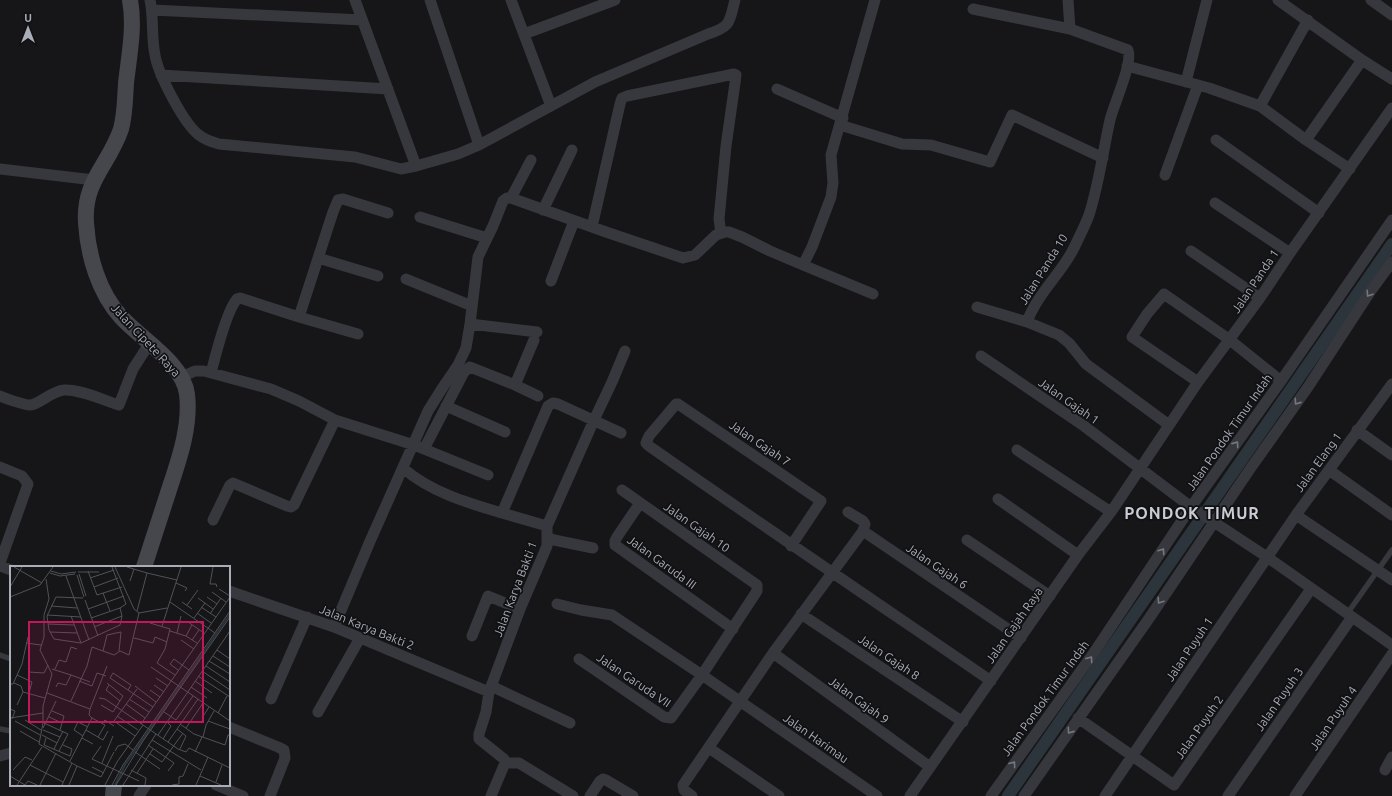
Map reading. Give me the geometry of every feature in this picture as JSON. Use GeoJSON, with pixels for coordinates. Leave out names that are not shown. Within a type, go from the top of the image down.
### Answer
{"type":"FeatureCollection","features":[{"type":"Feature","properties":{"kind":"main road","name":"Jalan Cipete Raya"},"geometry":{"type":"LineString","coordinates":[[130,0],[132,27],[122,122],[114,144],[94,180],[88,195],[86,222],[87,240],[91,258],[103,288],[114,308],[173,366],[181,377],[186,392],[186,429],[148,566]]}},
{"type":"Feature","properties":{"kind":"main road"},"geometry":{"type":"LineString","coordinates":[[113,796],[114,786]]}},
{"type":"Feature","properties":{"kind":"street"},"geometry":{"type":"LineString","coordinates":[[355,0],[416,166]]}},
{"type":"Feature","properties":{"kind":"street"},"geometry":{"type":"LineString","coordinates":[[430,0],[479,145]]}},
{"type":"Feature","properties":{"kind":"street"},"geometry":{"type":"LineString","coordinates":[[511,0],[551,106]]}},
{"type":"Feature","properties":{"kind":"street"},"geometry":{"type":"LineString","coordinates":[[524,34],[615,0]]}},
{"type":"Feature","properties":{"kind":"street"},"geometry":{"type":"LineString","coordinates":[[362,20],[151,5],[154,54],[161,75],[170,94],[193,130],[206,140],[219,144],[355,157],[401,169],[458,154],[479,145],[595,82],[722,29],[730,20],[734,0]]}},
{"type":"Feature","properties":{"kind":"street"},"geometry":{"type":"LineString","coordinates":[[803,264],[812,247],[831,197],[833,183],[831,155],[876,0]]}},
{"type":"Feature","properties":{"kind":"street"},"geometry":{"type":"LineString","coordinates":[[973,9],[1070,29],[1068,0]]}},
{"type":"Feature","properties":{"kind":"street"},"geometry":{"type":"LineString","coordinates":[[1186,82],[1207,0]]}},
{"type":"Feature","properties":{"kind":"street"},"geometry":{"type":"LineString","coordinates":[[1278,0],[1362,60],[1392,79]]}},
{"type":"Feature","properties":{"kind":"street"},"geometry":{"type":"LineString","coordinates":[[1371,0],[1392,15]]}},
{"type":"Feature","properties":{"kind":"street"},"geometry":{"type":"LineString","coordinates":[[1260,106],[1308,20]]}},
{"type":"Feature","properties":{"kind":"street","name":"Jalan Panda 10"},"geometry":{"type":"LineString","coordinates":[[1070,29],[1127,48],[1129,54],[1127,66],[1110,118],[1103,158],[1088,216],[1076,243],[1060,270],[1035,304],[1027,322],[1059,335],[1069,343],[1086,364],[1169,425]]}},
{"type":"Feature","properties":{"kind":"street"},"geometry":{"type":"LineString","coordinates":[[1306,140],[1362,60]]}},
{"type":"Feature","properties":{"kind":"street"},"geometry":{"type":"LineString","coordinates":[[1127,66],[1198,85],[1260,106],[1306,140],[1350,169]]}},
{"type":"Feature","properties":{"kind":"street"},"geometry":{"type":"LineString","coordinates":[[592,227],[622,98],[734,74],[736,75],[726,146],[719,216],[721,233]]}},
{"type":"Feature","properties":{"kind":"street"},"geometry":{"type":"LineString","coordinates":[[161,75],[388,89]]}},
{"type":"Feature","properties":{"kind":"street"},"geometry":{"type":"LineString","coordinates":[[1165,175],[1198,85]]}},
{"type":"Feature","properties":{"kind":"street"},"geometry":{"type":"LineString","coordinates":[[777,89],[842,121],[902,144],[931,145],[990,162],[1012,115],[1103,158]]}},
{"type":"Feature","properties":{"kind":"street","name":"Jalan Panda 1"},"geometry":{"type":"LineString","coordinates":[[1140,468],[1198,382],[1260,298],[1392,108]]}},
{"type":"Feature","properties":{"kind":"street"},"geometry":{"type":"LineString","coordinates":[[1216,140],[1319,213]]}},
{"type":"Feature","properties":{"kind":"street"},"geometry":{"type":"LineString","coordinates":[[543,210],[572,150]]}},
{"type":"Feature","properties":{"kind":"street"},"geometry":{"type":"LineString","coordinates":[[511,198],[531,160]]}},
{"type":"Feature","properties":{"kind":"street"},"geometry":{"type":"LineString","coordinates":[[0,169],[94,180]]}},
{"type":"Feature","properties":{"kind":"street"},"geometry":{"type":"LineString","coordinates":[[419,447],[428,411],[462,357],[466,348],[478,257],[503,201],[507,198],[511,198],[683,258],[695,255],[710,239],[721,233],[728,232],[873,294]]}},
{"type":"Feature","properties":{"kind":"street"},"geometry":{"type":"LineString","coordinates":[[299,317],[333,212],[339,200],[344,199],[388,213]]}},
{"type":"Feature","properties":{"kind":"street"},"geometry":{"type":"LineString","coordinates":[[1215,203],[1290,253]]}},
{"type":"Feature","properties":{"kind":"street"},"geometry":{"type":"LineString","coordinates":[[420,217],[487,238]]}},
{"type":"Feature","properties":{"kind":"street","name":"Jalan Pondok Timur Indah"},"geometry":{"type":"LineString","coordinates":[[991,796],[1093,654],[1392,220]]}},
{"type":"Feature","properties":{"kind":"street"},"geometry":{"type":"LineString","coordinates":[[551,281],[574,221]]}},
{"type":"Feature","properties":{"kind":"street"},"geometry":{"type":"LineString","coordinates":[[1191,251],[1260,298]]}},
{"type":"Feature","properties":{"kind":"street"},"geometry":{"type":"LineString","coordinates":[[318,258],[378,276]]}},
{"type":"Feature","properties":{"kind":"street"},"geometry":{"type":"LineString","coordinates":[[1024,796],[1150,617],[1211,519],[1308,387],[1370,292],[1392,262]]}},
{"type":"Feature","properties":{"kind":"street"},"geometry":{"type":"LineString","coordinates":[[406,279],[472,306]]}},
{"type":"Feature","properties":{"kind":"street"},"geometry":{"type":"LineString","coordinates":[[1198,382],[1132,337],[1147,314],[1164,294],[1230,340],[1281,380]]}},
{"type":"Feature","properties":{"kind":"street"},"geometry":{"type":"LineString","coordinates":[[211,373],[215,355],[232,306],[237,299],[240,298],[358,334]]}},
{"type":"Feature","properties":{"kind":"street"},"geometry":{"type":"LineString","coordinates":[[977,307],[1027,322]]}},
{"type":"Feature","properties":{"kind":"street"},"geometry":{"type":"LineString","coordinates":[[470,324],[536,336],[515,385]]}},
{"type":"Feature","properties":{"kind":"street"},"geometry":{"type":"LineString","coordinates":[[0,396],[30,405],[37,403],[48,395],[64,390],[79,392],[119,404],[133,369],[149,344]]}},
{"type":"Feature","properties":{"kind":"street","name":"Jalan Karya Bakti 1"},"geometry":{"type":"LineString","coordinates":[[505,763],[504,759],[479,739],[490,689],[520,609],[543,556],[546,546],[547,531],[594,420],[625,352]]}},
{"type":"Feature","properties":{"kind":"street","name":"Jalan Gajah 1"},"geometry":{"type":"LineString","coordinates":[[981,356],[1084,426],[1194,508],[1267,557],[1392,645]]}},
{"type":"Feature","properties":{"kind":"street"},"geometry":{"type":"LineString","coordinates":[[334,627],[403,468],[446,406],[464,372],[470,368],[515,385],[538,396]]}},
{"type":"Feature","properties":{"kind":"street"},"geometry":{"type":"LineString","coordinates":[[181,377],[195,371],[211,373],[271,389],[299,401],[335,420],[419,447],[488,475]]}},
{"type":"Feature","properties":{"kind":"street","name":"Jalan Elang 1"},"geometry":{"type":"LineString","coordinates":[[1267,557],[1357,430],[1390,389]]}},
{"type":"Feature","properties":{"kind":"street"},"geometry":{"type":"LineString","coordinates":[[502,514],[548,406],[553,403],[558,404],[621,433]]}},
{"type":"Feature","properties":{"kind":"street","name":"Jalan Gajah 7"},"geometry":{"type":"LineString","coordinates":[[676,404],[683,407],[821,501],[791,546],[647,445],[646,443],[649,436],[676,404]]}},
{"type":"Feature","properties":{"kind":"street"},"geometry":{"type":"LineString","coordinates":[[446,406],[505,432]]}},
{"type":"Feature","properties":{"kind":"street"},"geometry":{"type":"LineString","coordinates":[[213,520],[230,485],[233,484],[288,506],[293,506],[335,420]]}},
{"type":"Feature","properties":{"kind":"street"},"geometry":{"type":"LineString","coordinates":[[1357,430],[1392,454]]}},
{"type":"Feature","properties":{"kind":"street"},"geometry":{"type":"LineString","coordinates":[[1017,450],[1111,512]]}},
{"type":"Feature","properties":{"kind":"street"},"geometry":{"type":"LineString","coordinates":[[0,467],[22,476],[28,484],[0,563]]}},
{"type":"Feature","properties":{"kind":"street"},"geometry":{"type":"LineString","coordinates":[[403,468],[430,486],[466,502],[547,531],[554,540],[593,548]]}},
{"type":"Feature","properties":{"kind":"street","name":"Jalan Gajah Raya"},"geometry":{"type":"LineString","coordinates":[[910,796],[1078,555],[1111,512],[1140,468]]}},
{"type":"Feature","properties":{"kind":"street"},"geometry":{"type":"LineString","coordinates":[[1329,470],[1392,515]]}},
{"type":"Feature","properties":{"kind":"street","name":"Jalan Gajah 10"},"geometry":{"type":"LineString","coordinates":[[622,490],[757,585],[757,591],[733,629]]}},
{"type":"Feature","properties":{"kind":"street"},"geometry":{"type":"LineString","coordinates":[[998,499],[1078,555]]}},
{"type":"Feature","properties":{"kind":"street","name":"Jalan Garuda III"},"geometry":{"type":"LineString","coordinates":[[640,503],[615,539],[615,545],[733,629]]}},
{"type":"Feature","properties":{"kind":"street","name":"Jalan Gajah 6"},"geometry":{"type":"LineString","coordinates":[[848,512],[863,521],[863,531],[1021,638]]}},
{"type":"Feature","properties":{"kind":"street"},"geometry":{"type":"LineString","coordinates":[[1296,515],[1392,580]]}},
{"type":"Feature","properties":{"kind":"street"},"geometry":{"type":"LineString","coordinates":[[692,796],[684,790],[683,785],[773,653],[863,531]]}},
{"type":"Feature","properties":{"kind":"street"},"geometry":{"type":"LineString","coordinates":[[967,540],[1050,596]]}},
{"type":"Feature","properties":{"kind":"street"},"geometry":{"type":"LineString","coordinates":[[791,546],[991,681]]}},
{"type":"Feature","properties":{"kind":"street","name":"Jalan Puyuh 1"},"geometry":{"type":"LineString","coordinates":[[1105,796],[1267,557]]}},
{"type":"Feature","properties":{"kind":"street"},"geometry":{"type":"LineString","coordinates":[[0,566],[10,570]]}},
{"type":"Feature","properties":{"kind":"street","name":"Jalan Puyuh 2"},"geometry":{"type":"LineString","coordinates":[[1078,718],[1174,785],[1311,589]]}},
{"type":"Feature","properties":{"kind":"street","name":"Jalan Karya Bakti 2"},"geometry":{"type":"LineString","coordinates":[[231,591],[334,627],[490,689],[570,723]]}},
{"type":"Feature","properties":{"kind":"street"},"geometry":{"type":"LineString","coordinates":[[472,636],[488,596],[520,609]]}},
{"type":"Feature","properties":{"kind":"street","name":"Jalan Harimau"},"geometry":{"type":"LineString","coordinates":[[557,604],[612,616],[702,675],[877,796]]}},
{"type":"Feature","properties":{"kind":"street","name":"Jalan Gajah 8"},"geometry":{"type":"LineString","coordinates":[[802,614],[963,722]]}},
{"type":"Feature","properties":{"kind":"street","name":"Jalan Puyuh 3"},"geometry":{"type":"LineString","coordinates":[[1228,796],[1350,616]]}},
{"type":"Feature","properties":{"kind":"street"},"geometry":{"type":"LineString","coordinates":[[271,698],[307,617]]}},
{"type":"Feature","properties":{"kind":"street"},"geometry":{"type":"LineString","coordinates":[[702,675],[733,629]]}},
{"type":"Feature","properties":{"kind":"street"},"geometry":{"type":"LineString","coordinates":[[318,712],[360,638]]}},
{"type":"Feature","properties":{"kind":"street","name":"Jalan Gajah 9"},"geometry":{"type":"LineString","coordinates":[[773,653],[930,767]]}},
{"type":"Feature","properties":{"kind":"street","name":"Jalan Puyuh 4"},"geometry":{"type":"LineString","coordinates":[[1295,796],[1392,654]]}},
{"type":"Feature","properties":{"kind":"street","name":"Jalan Garuda VII"},"geometry":{"type":"LineString","coordinates":[[579,659],[666,718],[671,718],[673,716],[702,675]]}},
{"type":"Feature","properties":{"kind":"street"},"geometry":{"type":"LineString","coordinates":[[230,727],[284,750],[285,758],[270,796]]}},
{"type":"Feature","properties":{"kind":"street"},"geometry":{"type":"LineString","coordinates":[[709,748],[779,796]]}},
{"type":"Feature","properties":{"kind":"street"},"geometry":{"type":"LineString","coordinates":[[0,756],[10,754]]}},
{"type":"Feature","properties":{"kind":"street"},"geometry":{"type":"LineString","coordinates":[[1385,770],[1392,757]]}},
{"type":"Feature","properties":{"kind":"street"},"geometry":{"type":"LineString","coordinates":[[491,796],[505,763],[519,763],[572,796]]}},
{"type":"Feature","properties":{"kind":"street"},"geometry":{"type":"LineString","coordinates":[[590,796],[602,779],[633,796]]}},
{"type":"Feature","properties":{"kind":"street"},"geometry":{"type":"LineString","coordinates":[[139,796],[145,786]]}},
{"type":"Feature","properties":{"kind":"street"},"geometry":{"type":"LineString","coordinates":[[218,786],[243,796]]}},
{"type":"Feature","properties":{"kind":"lane"},"geometry":{"type":"LineString","coordinates":[[1350,616],[1392,550]]}},
{"type":"Feature","properties":{"kind":"lane"},"geometry":{"type":"LineString","coordinates":[[0,655],[10,659]]}},
{"type":"Feature","properties":{"kind":"lane"},"geometry":{"type":"LineString","coordinates":[[0,728],[10,731]]}},
{"type":"Feature","properties":{"kind":"waterway"},"geometry":{"type":"LineString","coordinates":[[1008,796],[1392,244]]}},
{"type":"Feature","properties":{"kind":"district","name":"PONDOK TIMUR"},"geometry":{"type":"Point","coordinates":[1192,513]}}]}
